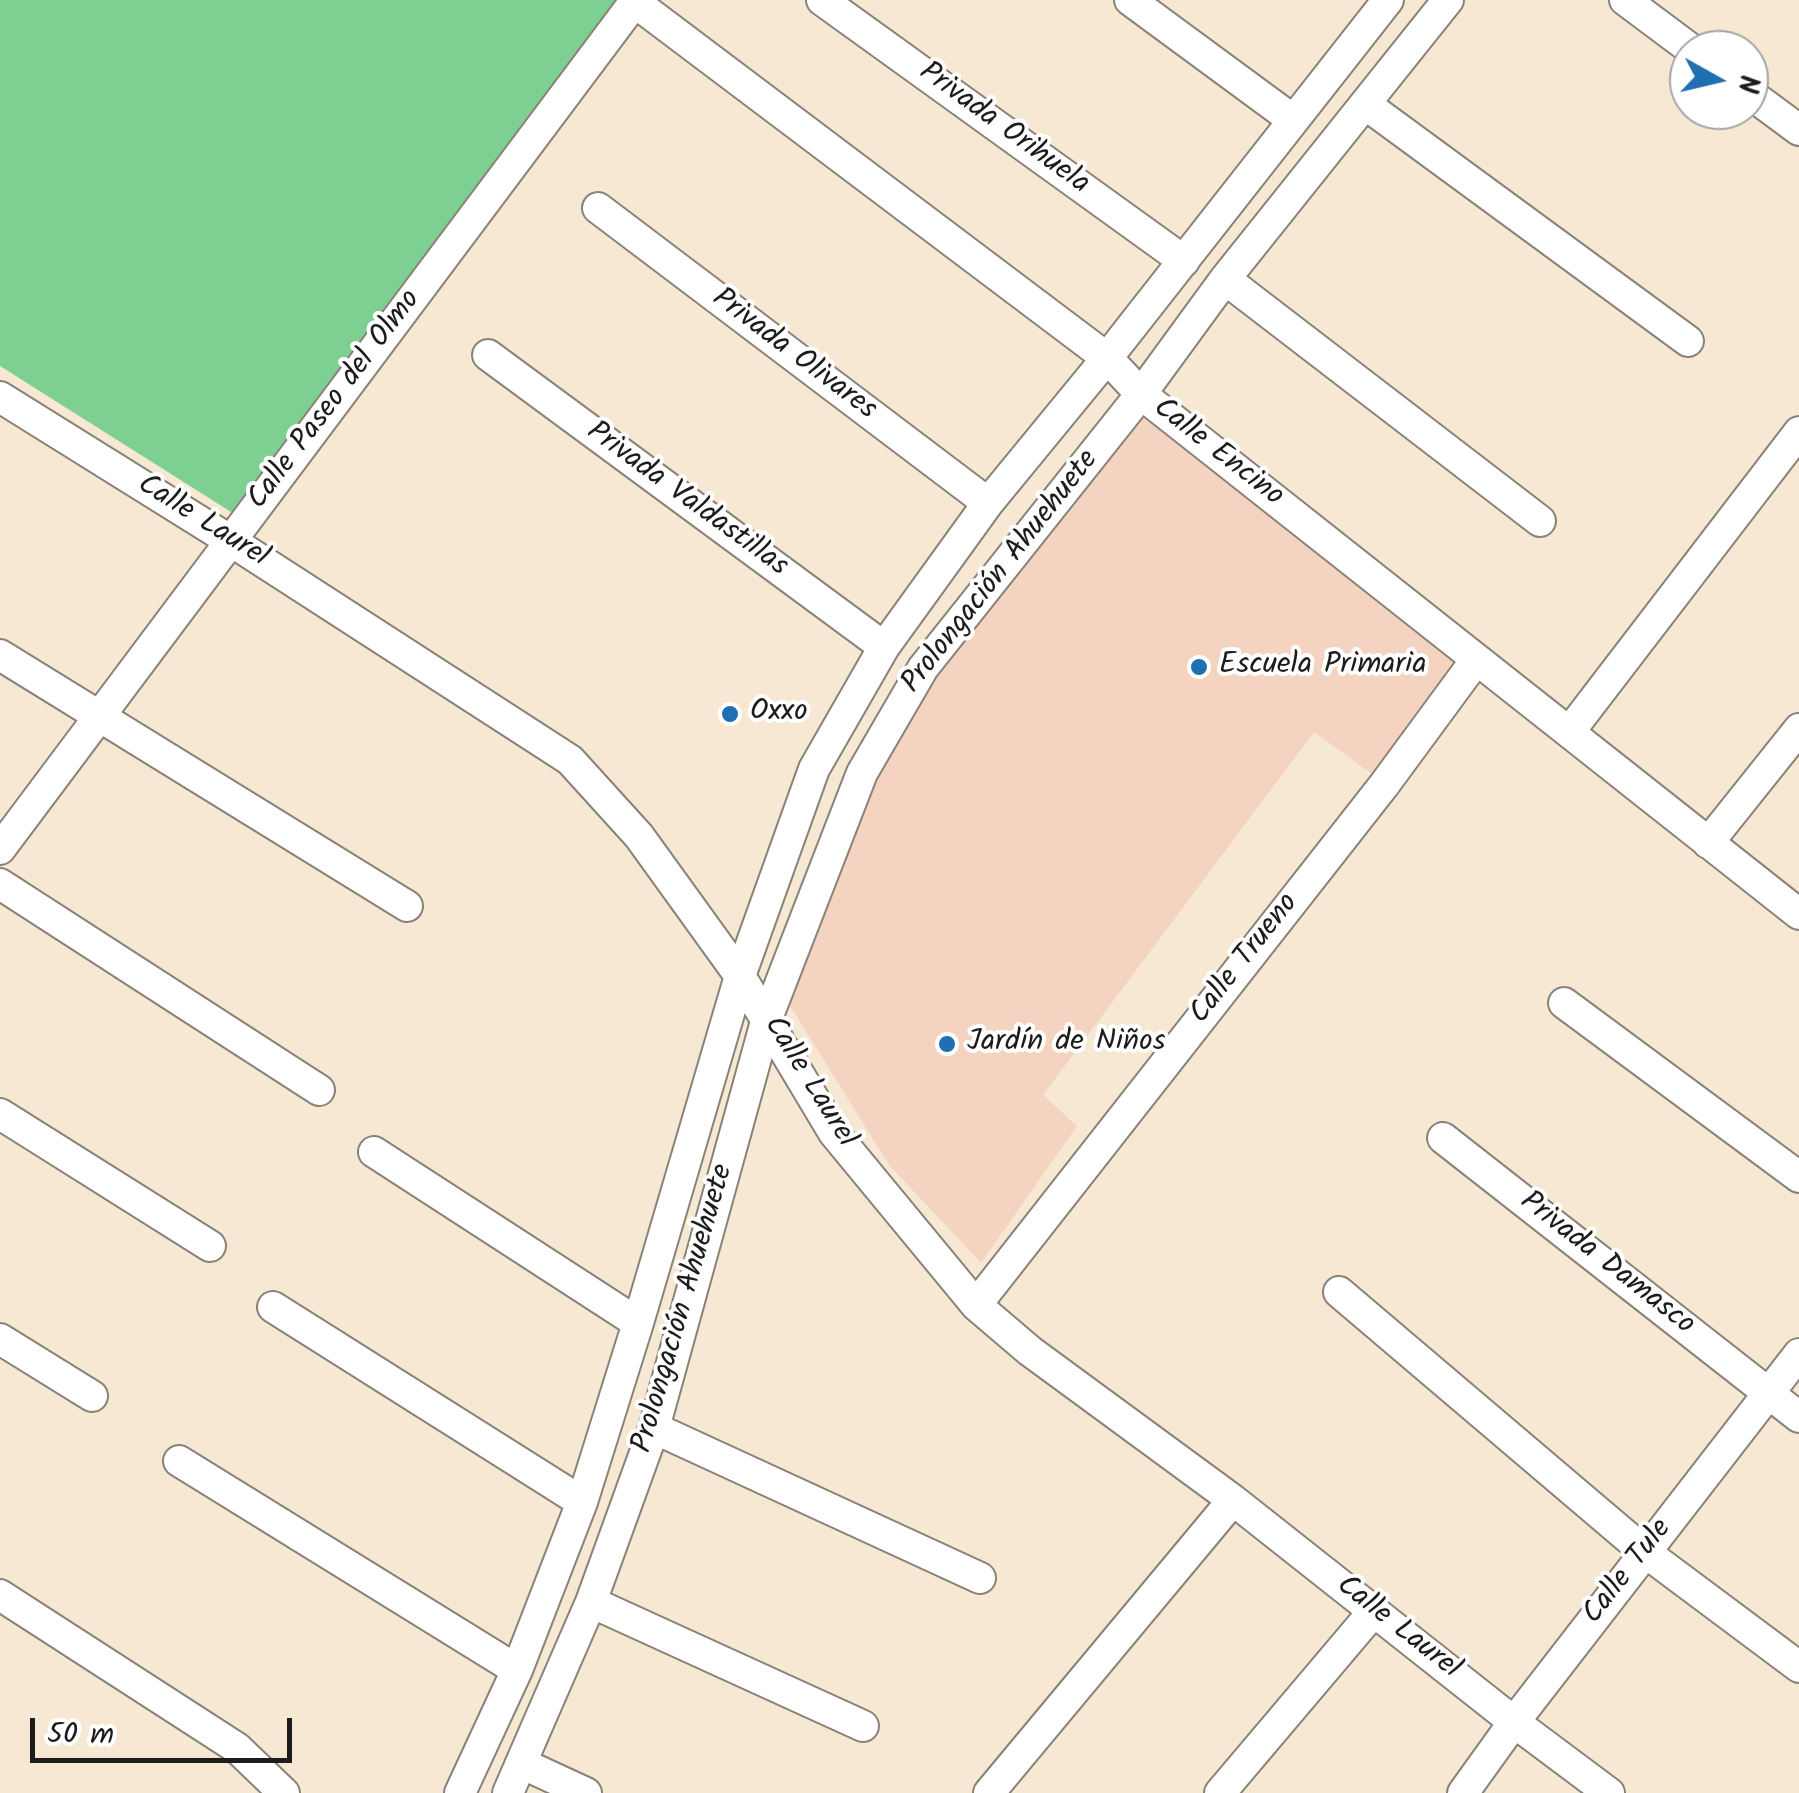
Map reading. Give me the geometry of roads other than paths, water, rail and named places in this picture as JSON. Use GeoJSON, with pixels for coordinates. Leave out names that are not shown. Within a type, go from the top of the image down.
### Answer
{"type":"FeatureCollection","features":[{"type":"Feature","properties":{"kind":"street","name":"Privada Orihuela"},"geometry":{"type":"LineString","coordinates":[[822,0],[1184,261]]}},
{"type":"Feature","properties":{"kind":"street"},"geometry":{"type":"LineString","coordinates":[[1130,0],[1293,120]]}},
{"type":"Feature","properties":{"kind":"street","name":"Prolongación Ahuehuete"},"geometry":{"type":"LineString","coordinates":[[460,1793],[517,1670],[582,1502],[740,976],[814,769],[884,647],[988,502],[1107,358],[1388,0]]}},
{"type":"Feature","properties":{"kind":"street","name":"Prolongación Ahuehuete"},"geometry":{"type":"LineString","coordinates":[[508,1793],[592,1602],[654,1428],[767,1018],[862,772],[923,668],[1142,394],[1225,278],[1448,0]]}},
{"type":"Feature","properties":{"kind":"street"},"geometry":{"type":"LineString","coordinates":[[1625,0],[1669,33]]}},
{"type":"Feature","properties":{"kind":"street","name":"Calle Encino"},"geometry":{"type":"LineString","coordinates":[[634,1],[1107,358],[1142,394],[1799,914]]}},
{"type":"Feature","properties":{"kind":"street","name":"Calle Paseo del Olmo"},"geometry":{"type":"LineString","coordinates":[[0,849],[634,1]]}},
{"type":"Feature","properties":{"kind":"street"},"geometry":{"type":"LineString","coordinates":[[1365,104],[1688,341]]}},
{"type":"Feature","properties":{"kind":"street"},"geometry":{"type":"LineString","coordinates":[[1769,107],[1799,130]]}},
{"type":"Feature","properties":{"kind":"street","name":"Privada Olivares"},"geometry":{"type":"LineString","coordinates":[[598,208],[988,502]]}},
{"type":"Feature","properties":{"kind":"street"},"geometry":{"type":"LineString","coordinates":[[1225,278],[1540,521]]}},
{"type":"Feature","properties":{"kind":"street","name":"Privada Valdastillas"},"geometry":{"type":"LineString","coordinates":[[488,355],[884,647]]}},
{"type":"Feature","properties":{"kind":"street","name":"Calle Laurel"},"geometry":{"type":"LineString","coordinates":[[0,396],[570,760],[639,836],[740,976],[834,1133],[976,1305],[1030,1351],[1232,1500],[1610,1793]]}},
{"type":"Feature","properties":{"kind":"street"},"geometry":{"type":"LineString","coordinates":[[1570,732],[1799,432]]}},
{"type":"Feature","properties":{"kind":"street"},"geometry":{"type":"LineString","coordinates":[[0,655],[407,906]]}},
{"type":"Feature","properties":{"kind":"street","name":"Calle Trueno"},"geometry":{"type":"LineString","coordinates":[[976,1305],[1384,784],[1476,660]]}},
{"type":"Feature","properties":{"kind":"street"},"geometry":{"type":"LineString","coordinates":[[1708,843],[1799,729]]}},
{"type":"Feature","properties":{"kind":"street"},"geometry":{"type":"LineString","coordinates":[[0,884],[319,1090]]}},
{"type":"Feature","properties":{"kind":"street"},"geometry":{"type":"LineString","coordinates":[[1564,1004],[1799,1177]]}},
{"type":"Feature","properties":{"kind":"street"},"geometry":{"type":"LineString","coordinates":[[0,1114],[210,1246]]}},
{"type":"Feature","properties":{"kind":"street","name":"Privada Damasco"},"geometry":{"type":"LineString","coordinates":[[1444,1138],[1799,1417]]}},
{"type":"Feature","properties":{"kind":"street"},"geometry":{"type":"LineString","coordinates":[[374,1152],[638,1323]]}},
{"type":"Feature","properties":{"kind":"street"},"geometry":{"type":"LineString","coordinates":[[1340,1292],[1645,1552],[1799,1668]]}},
{"type":"Feature","properties":{"kind":"street"},"geometry":{"type":"LineString","coordinates":[[272,1307],[582,1502]]}},
{"type":"Feature","properties":{"kind":"street"},"geometry":{"type":"LineString","coordinates":[[0,1339],[92,1396]]}},
{"type":"Feature","properties":{"kind":"street","name":"Calle Tule"},"geometry":{"type":"LineString","coordinates":[[1462,1793],[1799,1354]]}},
{"type":"Feature","properties":{"kind":"street"},"geometry":{"type":"LineString","coordinates":[[654,1428],[980,1578]]}},
{"type":"Feature","properties":{"kind":"street"},"geometry":{"type":"LineString","coordinates":[[178,1460],[517,1670]]}},
{"type":"Feature","properties":{"kind":"street"},"geometry":{"type":"LineString","coordinates":[[988,1793],[1232,1500]]}},
{"type":"Feature","properties":{"kind":"street"},"geometry":{"type":"LineString","coordinates":[[0,1595],[237,1748],[284,1793]]}},
{"type":"Feature","properties":{"kind":"street"},"geometry":{"type":"LineString","coordinates":[[592,1602],[863,1726]]}},
{"type":"Feature","properties":{"kind":"street"},"geometry":{"type":"LineString","coordinates":[[1220,1793],[1374,1611]]}},
{"type":"Feature","properties":{"kind":"street"},"geometry":{"type":"LineString","coordinates":[[522,1763],[586,1793]]}},
{"type":"Feature","properties":{"kind":"place","name":"Escuela Primaria"},"geometry":{"type":"Point","coordinates":[1199,667]}},
{"type":"Feature","properties":{"kind":"place","name":"Oxxo"},"geometry":{"type":"Point","coordinates":[730,714]}},
{"type":"Feature","properties":{"kind":"place","name":"Jardín de Niños"},"geometry":{"type":"Point","coordinates":[947,1044]}}]}
